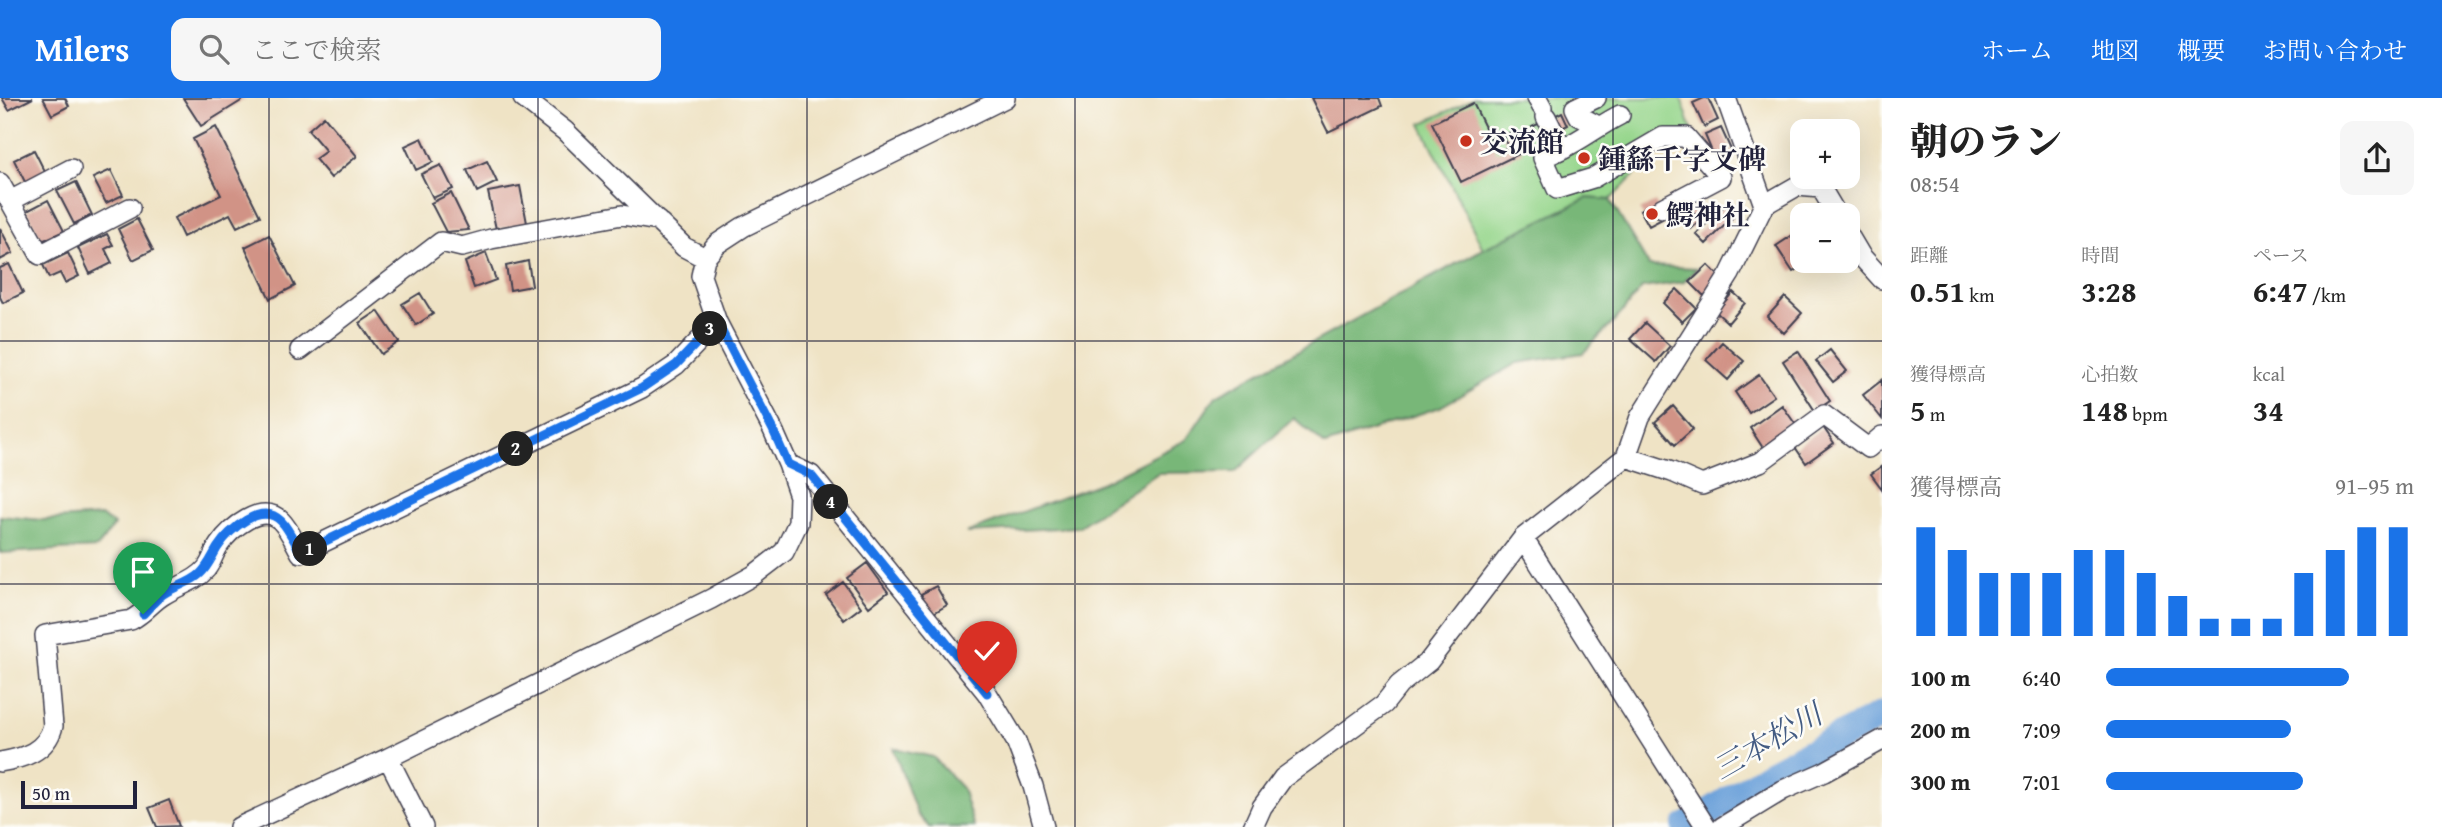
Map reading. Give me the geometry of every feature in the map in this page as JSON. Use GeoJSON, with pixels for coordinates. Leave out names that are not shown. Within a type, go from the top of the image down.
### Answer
{"type":"FeatureCollection","features":[{"type":"Feature","properties":{"kind":"street"},"geometry":{"type":"LineString","coordinates":[[523,98],[565,131],[684,247],[705,258]]}},
{"type":"Feature","properties":{"kind":"street"},"geometry":{"type":"LineString","coordinates":[[239,827],[388,758],[711,599],[754,575],[784,552],[798,523],[799,496],[773,430],[717,322],[701,276],[705,258],[717,244],[743,228],[1005,98]]}},
{"type":"Feature","properties":{"kind":"street"},"geometry":{"type":"LineString","coordinates":[[1584,98],[1575,108],[1579,116],[1598,126]]}},
{"type":"Feature","properties":{"kind":"street"},"geometry":{"type":"LineString","coordinates":[[1726,98],[1742,166],[1764,205]]}},
{"type":"Feature","properties":{"kind":"street"},"geometry":{"type":"LineString","coordinates":[[1542,107],[1562,149]]}},
{"type":"Feature","properties":{"kind":"street"},"geometry":{"type":"LineString","coordinates":[[1620,115],[1598,126],[1584,139],[1543,158],[1557,189],[1592,178],[1663,137],[1686,137],[1721,177],[1662,208]]}},
{"type":"Feature","properties":{"kind":"street"},"geometry":{"type":"LineString","coordinates":[[10,201],[71,169]]}},
{"type":"Feature","properties":{"kind":"street"},"geometry":{"type":"LineString","coordinates":[[0,183],[40,255],[130,208]]}},
{"type":"Feature","properties":{"kind":"street"},"geometry":{"type":"LineString","coordinates":[[1253,827],[1262,807],[1283,778],[1384,704],[1399,685],[1429,661],[1523,538],[1626,457],[1640,417],[1730,274],[1764,205],[1797,186],[1821,188],[1830,203]]}},
{"type":"Feature","properties":{"kind":"street"},"geometry":{"type":"LineString","coordinates":[[300,350],[441,242],[462,247],[491,239],[622,215],[658,221]]}},
{"type":"Feature","properties":{"kind":"street"},"geometry":{"type":"LineString","coordinates":[[1860,254],[1882,279]]}},
{"type":"Feature","properties":{"kind":"street"},"geometry":{"type":"LineString","coordinates":[[0,762],[20,759],[40,749],[49,739],[53,726],[45,635],[77,627],[131,620],[143,614],[163,594],[199,575],[231,530],[247,519],[263,514],[274,515],[281,521],[301,553],[642,388],[676,365],[717,322]]}},
{"type":"Feature","properties":{"kind":"street"},"geometry":{"type":"LineString","coordinates":[[1626,457],[1702,485],[1760,462],[1824,415],[1868,448],[1882,436]]}},
{"type":"Feature","properties":{"kind":"street"},"geometry":{"type":"LineString","coordinates":[[788,464],[811,475],[987,693],[1016,741],[1033,786],[1044,827]]}},
{"type":"Feature","properties":{"kind":"street"},"geometry":{"type":"LineString","coordinates":[[1523,538],[1706,827]]}},
{"type":"Feature","properties":{"kind":"street"},"geometry":{"type":"LineString","coordinates":[[1722,827],[1783,790],[1824,772],[1882,740]]}},
{"type":"Feature","properties":{"kind":"street"},"geometry":{"type":"LineString","coordinates":[[388,758],[423,827]]}},
{"type":"Feature","properties":{"kind":"green space"},"geometry":{"type":"Polygon","coordinates":[[[1475,98],[1681,98],[1696,142],[1668,141],[1610,200],[1587,198],[1483,249],[1421,124],[1475,98]]]}},
{"type":"Feature","properties":{"kind":"green space"},"geometry":{"type":"Polygon","coordinates":[[[1587,198],[1610,200],[1649,266],[1697,268],[1684,282],[1642,288],[1583,353],[1517,363],[1440,407],[1325,445],[1294,418],[1235,472],[1158,473],[1078,527],[966,533],[1103,482],[1186,440],[1216,396],[1483,249],[1587,198]]]}},
{"type":"Feature","properties":{"kind":"green space"},"geometry":{"type":"Polygon","coordinates":[[[0,516],[42,520],[101,516],[114,525],[97,548],[0,553],[0,516]]]}},
{"type":"Feature","properties":{"kind":"green space"},"geometry":{"type":"Polygon","coordinates":[[[893,748],[933,757],[962,788],[974,827],[929,827],[917,814],[893,748]]]}},
{"type":"Feature","properties":{"kind":"building"},"geometry":{"type":"Polygon","coordinates":[[[2,98],[33,98],[9,110],[2,98]]]}},
{"type":"Feature","properties":{"kind":"building"},"geometry":{"type":"Polygon","coordinates":[[[43,98],[65,98],[69,106],[52,115],[43,98]]]}},
{"type":"Feature","properties":{"kind":"building"},"geometry":{"type":"Polygon","coordinates":[[[183,98],[246,98],[201,126],[183,98]]]}},
{"type":"Feature","properties":{"kind":"building"},"geometry":{"type":"Polygon","coordinates":[[[1311,98],[1379,98],[1382,106],[1328,132],[1311,98]]]}},
{"type":"Feature","properties":{"kind":"building"},"geometry":{"type":"Polygon","coordinates":[[[1708,98],[1718,120],[1704,127],[1693,103],[1708,98]]]}},
{"type":"Feature","properties":{"kind":"building","name":"交流館"},"geometry":{"type":"Polygon","coordinates":[[[1473,103],[1497,152],[1508,147],[1503,136],[1513,131],[1523,152],[1461,182],[1432,123],[1473,103]]]}},
{"type":"Feature","properties":{"kind":"building"},"geometry":{"type":"Polygon","coordinates":[[[1562,112],[1568,125],[1538,140],[1532,127],[1562,112]]]}},
{"type":"Feature","properties":{"kind":"building"},"geometry":{"type":"Polygon","coordinates":[[[324,116],[357,156],[331,178],[315,159],[326,151],[308,130],[324,116]]]}},
{"type":"Feature","properties":{"kind":"building"},"geometry":{"type":"Polygon","coordinates":[[[216,127],[260,216],[237,227],[230,214],[183,237],[174,218],[221,195],[193,139],[216,127]]]}},
{"type":"Feature","properties":{"kind":"building"},"geometry":{"type":"Polygon","coordinates":[[[1721,128],[1732,152],[1715,159],[1705,135],[1721,128]]]}},
{"type":"Feature","properties":{"kind":"building"},"geometry":{"type":"Polygon","coordinates":[[[422,138],[433,162],[416,170],[405,146],[422,138]]]}},
{"type":"Feature","properties":{"kind":"building"},"geometry":{"type":"Polygon","coordinates":[[[34,150],[46,174],[26,184],[14,160],[34,150]]]}},
{"type":"Feature","properties":{"kind":"building"},"geometry":{"type":"Polygon","coordinates":[[[487,161],[497,182],[477,192],[467,170],[487,161]]]}},
{"type":"Feature","properties":{"kind":"building"},"geometry":{"type":"Polygon","coordinates":[[[441,165],[453,189],[433,198],[421,174],[441,165]]]}},
{"type":"Feature","properties":{"kind":"building"},"geometry":{"type":"Polygon","coordinates":[[[111,170],[123,195],[106,203],[93,178],[111,170]]]}},
{"type":"Feature","properties":{"kind":"building"},"geometry":{"type":"Polygon","coordinates":[[[76,182],[92,215],[74,224],[57,191],[76,182]]]}},
{"type":"Feature","properties":{"kind":"building"},"geometry":{"type":"Polygon","coordinates":[[[520,186],[527,223],[496,229],[488,192],[520,186]]]}},
{"type":"Feature","properties":{"kind":"building"},"geometry":{"type":"Polygon","coordinates":[[[451,193],[469,230],[446,232],[431,203],[451,193]]]}},
{"type":"Feature","properties":{"kind":"building"},"geometry":{"type":"Polygon","coordinates":[[[48,200],[64,231],[42,241],[27,211],[48,200]]]}},
{"type":"Feature","properties":{"kind":"building","name":"鰐神社"},"geometry":{"type":"Polygon","coordinates":[[[1655,202],[1664,218],[1649,226],[1640,210],[1655,202]]]}},
{"type":"Feature","properties":{"kind":"building"},"geometry":{"type":"Polygon","coordinates":[[[1684,203],[1701,220],[1691,229],[1674,212],[1684,203]]]}},
{"type":"Feature","properties":{"kind":"building"},"geometry":{"type":"Polygon","coordinates":[[[1727,203],[1737,213],[1706,244],[1696,234],[1727,203]]]}},
{"type":"Feature","properties":{"kind":"building"},"geometry":{"type":"Polygon","coordinates":[[[137,219],[153,250],[133,260],[118,229],[137,219]]]}},
{"type":"Feature","properties":{"kind":"building"},"geometry":{"type":"Polygon","coordinates":[[[0,228],[13,253],[0,260],[0,228]]]}},
{"type":"Feature","properties":{"kind":"building"},"geometry":{"type":"Polygon","coordinates":[[[107,234],[113,245],[105,249],[112,263],[90,274],[78,248],[107,234]]]}},
{"type":"Feature","properties":{"kind":"building"},"geometry":{"type":"Polygon","coordinates":[[[269,235],[295,286],[270,299],[245,247],[269,235]]]}},
{"type":"Feature","properties":{"kind":"building"},"geometry":{"type":"Polygon","coordinates":[[[1790,237],[1790,267],[1776,246],[1790,237]]]}},
{"type":"Feature","properties":{"kind":"building"},"geometry":{"type":"Polygon","coordinates":[[[68,253],[79,276],[65,283],[60,273],[49,278],[43,265],[68,253]]]}},
{"type":"Feature","properties":{"kind":"building"},"geometry":{"type":"Polygon","coordinates":[[[486,253],[496,280],[474,288],[465,262],[486,253]]]}},
{"type":"Feature","properties":{"kind":"building"},"geometry":{"type":"Polygon","coordinates":[[[528,261],[532,286],[510,290],[506,266],[528,261]]]}},
{"type":"Feature","properties":{"kind":"building"},"geometry":{"type":"Polygon","coordinates":[[[9,264],[23,293],[3,303],[0,297],[0,268],[9,264]]]}},
{"type":"Feature","properties":{"kind":"building"},"geometry":{"type":"Polygon","coordinates":[[[1708,265],[1721,278],[1704,296],[1690,282],[1708,265]]]}},
{"type":"Feature","properties":{"kind":"building"},"geometry":{"type":"Polygon","coordinates":[[[1677,289],[1696,308],[1682,322],[1663,303],[1677,289]]]}},
{"type":"Feature","properties":{"kind":"building"},"geometry":{"type":"Polygon","coordinates":[[[1733,292],[1745,303],[1728,323],[1716,312],[1733,292]]]}},
{"type":"Feature","properties":{"kind":"building"},"geometry":{"type":"Polygon","coordinates":[[[420,293],[433,314],[416,325],[402,304],[420,293]]]}},
{"type":"Feature","properties":{"kind":"building"},"geometry":{"type":"Polygon","coordinates":[[[1785,297],[1802,313],[1784,333],[1767,317],[1785,297]]]}},
{"type":"Feature","properties":{"kind":"building"},"geometry":{"type":"Polygon","coordinates":[[[378,311],[399,342],[381,354],[360,323],[378,311]]]}},
{"type":"Feature","properties":{"kind":"building"},"geometry":{"type":"Polygon","coordinates":[[[1645,323],[1670,346],[1656,362],[1630,339],[1645,323]]]}},
{"type":"Feature","properties":{"kind":"building"},"geometry":{"type":"Polygon","coordinates":[[[1722,342],[1744,361],[1728,380],[1706,360],[1722,342]]]}},
{"type":"Feature","properties":{"kind":"building"},"geometry":{"type":"Polygon","coordinates":[[[1830,350],[1847,371],[1833,382],[1816,361],[1830,350]]]}},
{"type":"Feature","properties":{"kind":"building"},"geometry":{"type":"Polygon","coordinates":[[[1798,351],[1830,401],[1815,411],[1783,361],[1798,351]]]}},
{"type":"Feature","properties":{"kind":"building"},"geometry":{"type":"Polygon","coordinates":[[[1759,375],[1774,396],[1749,413],[1735,392],[1759,375]]]}},
{"type":"Feature","properties":{"kind":"building"},"geometry":{"type":"Polygon","coordinates":[[[1882,380],[1882,419],[1863,395],[1882,380]]]}},
{"type":"Feature","properties":{"kind":"building"},"geometry":{"type":"Polygon","coordinates":[[[1782,405],[1798,428],[1765,451],[1750,428],[1782,405]]]}},
{"type":"Feature","properties":{"kind":"building"},"geometry":{"type":"Polygon","coordinates":[[[1673,406],[1693,429],[1675,445],[1655,422],[1673,406]]]}},
{"type":"Feature","properties":{"kind":"building"},"geometry":{"type":"Polygon","coordinates":[[[1823,427],[1834,443],[1806,463],[1795,447],[1823,427]]]}},
{"type":"Feature","properties":{"kind":"building"},"geometry":{"type":"Polygon","coordinates":[[[1882,466],[1882,489],[1871,474],[1882,466]]]}},
{"type":"Feature","properties":{"kind":"building"},"geometry":{"type":"Polygon","coordinates":[[[867,563],[888,592],[869,607],[847,578],[867,563]]]}},
{"type":"Feature","properties":{"kind":"building"},"geometry":{"type":"Polygon","coordinates":[[[843,582],[861,607],[844,620],[826,595],[843,582]]]}},
{"type":"Feature","properties":{"kind":"building"},"geometry":{"type":"Polygon","coordinates":[[[936,586],[947,605],[932,614],[921,594],[936,586]]]}},
{"type":"Feature","properties":{"kind":"building"},"geometry":{"type":"Polygon","coordinates":[[[169,800],[179,826],[157,827],[149,808],[169,800]]]}},
{"type":"Feature","properties":{"kind":"waterway","name":"三本松川"},"geometry":{"type":"LineString","coordinates":[[1686,827],[1768,775],[1882,715]]}},
{"type":"Feature","properties":{"kind":"place","name":"交流館"},"geometry":{"type":"Point","coordinates":[1466,141]}},
{"type":"Feature","properties":{"kind":"place","name":"鍾繇千字文碑"},"geometry":{"type":"Point","coordinates":[1584,158]}},
{"type":"Feature","properties":{"kind":"place","name":"鰐神社"},"geometry":{"type":"Point","coordinates":[1652,214]}},
{"type":"Feature","properties":{"kind":"route"},"geometry":{"type":"LineString","coordinates":[[143,614],[163,594],[199,575],[231,530],[247,519],[263,514],[274,515],[281,521],[301,553],[642,388],[676,365],[717,322],[788,464],[811,475],[987,693]]}}]}
